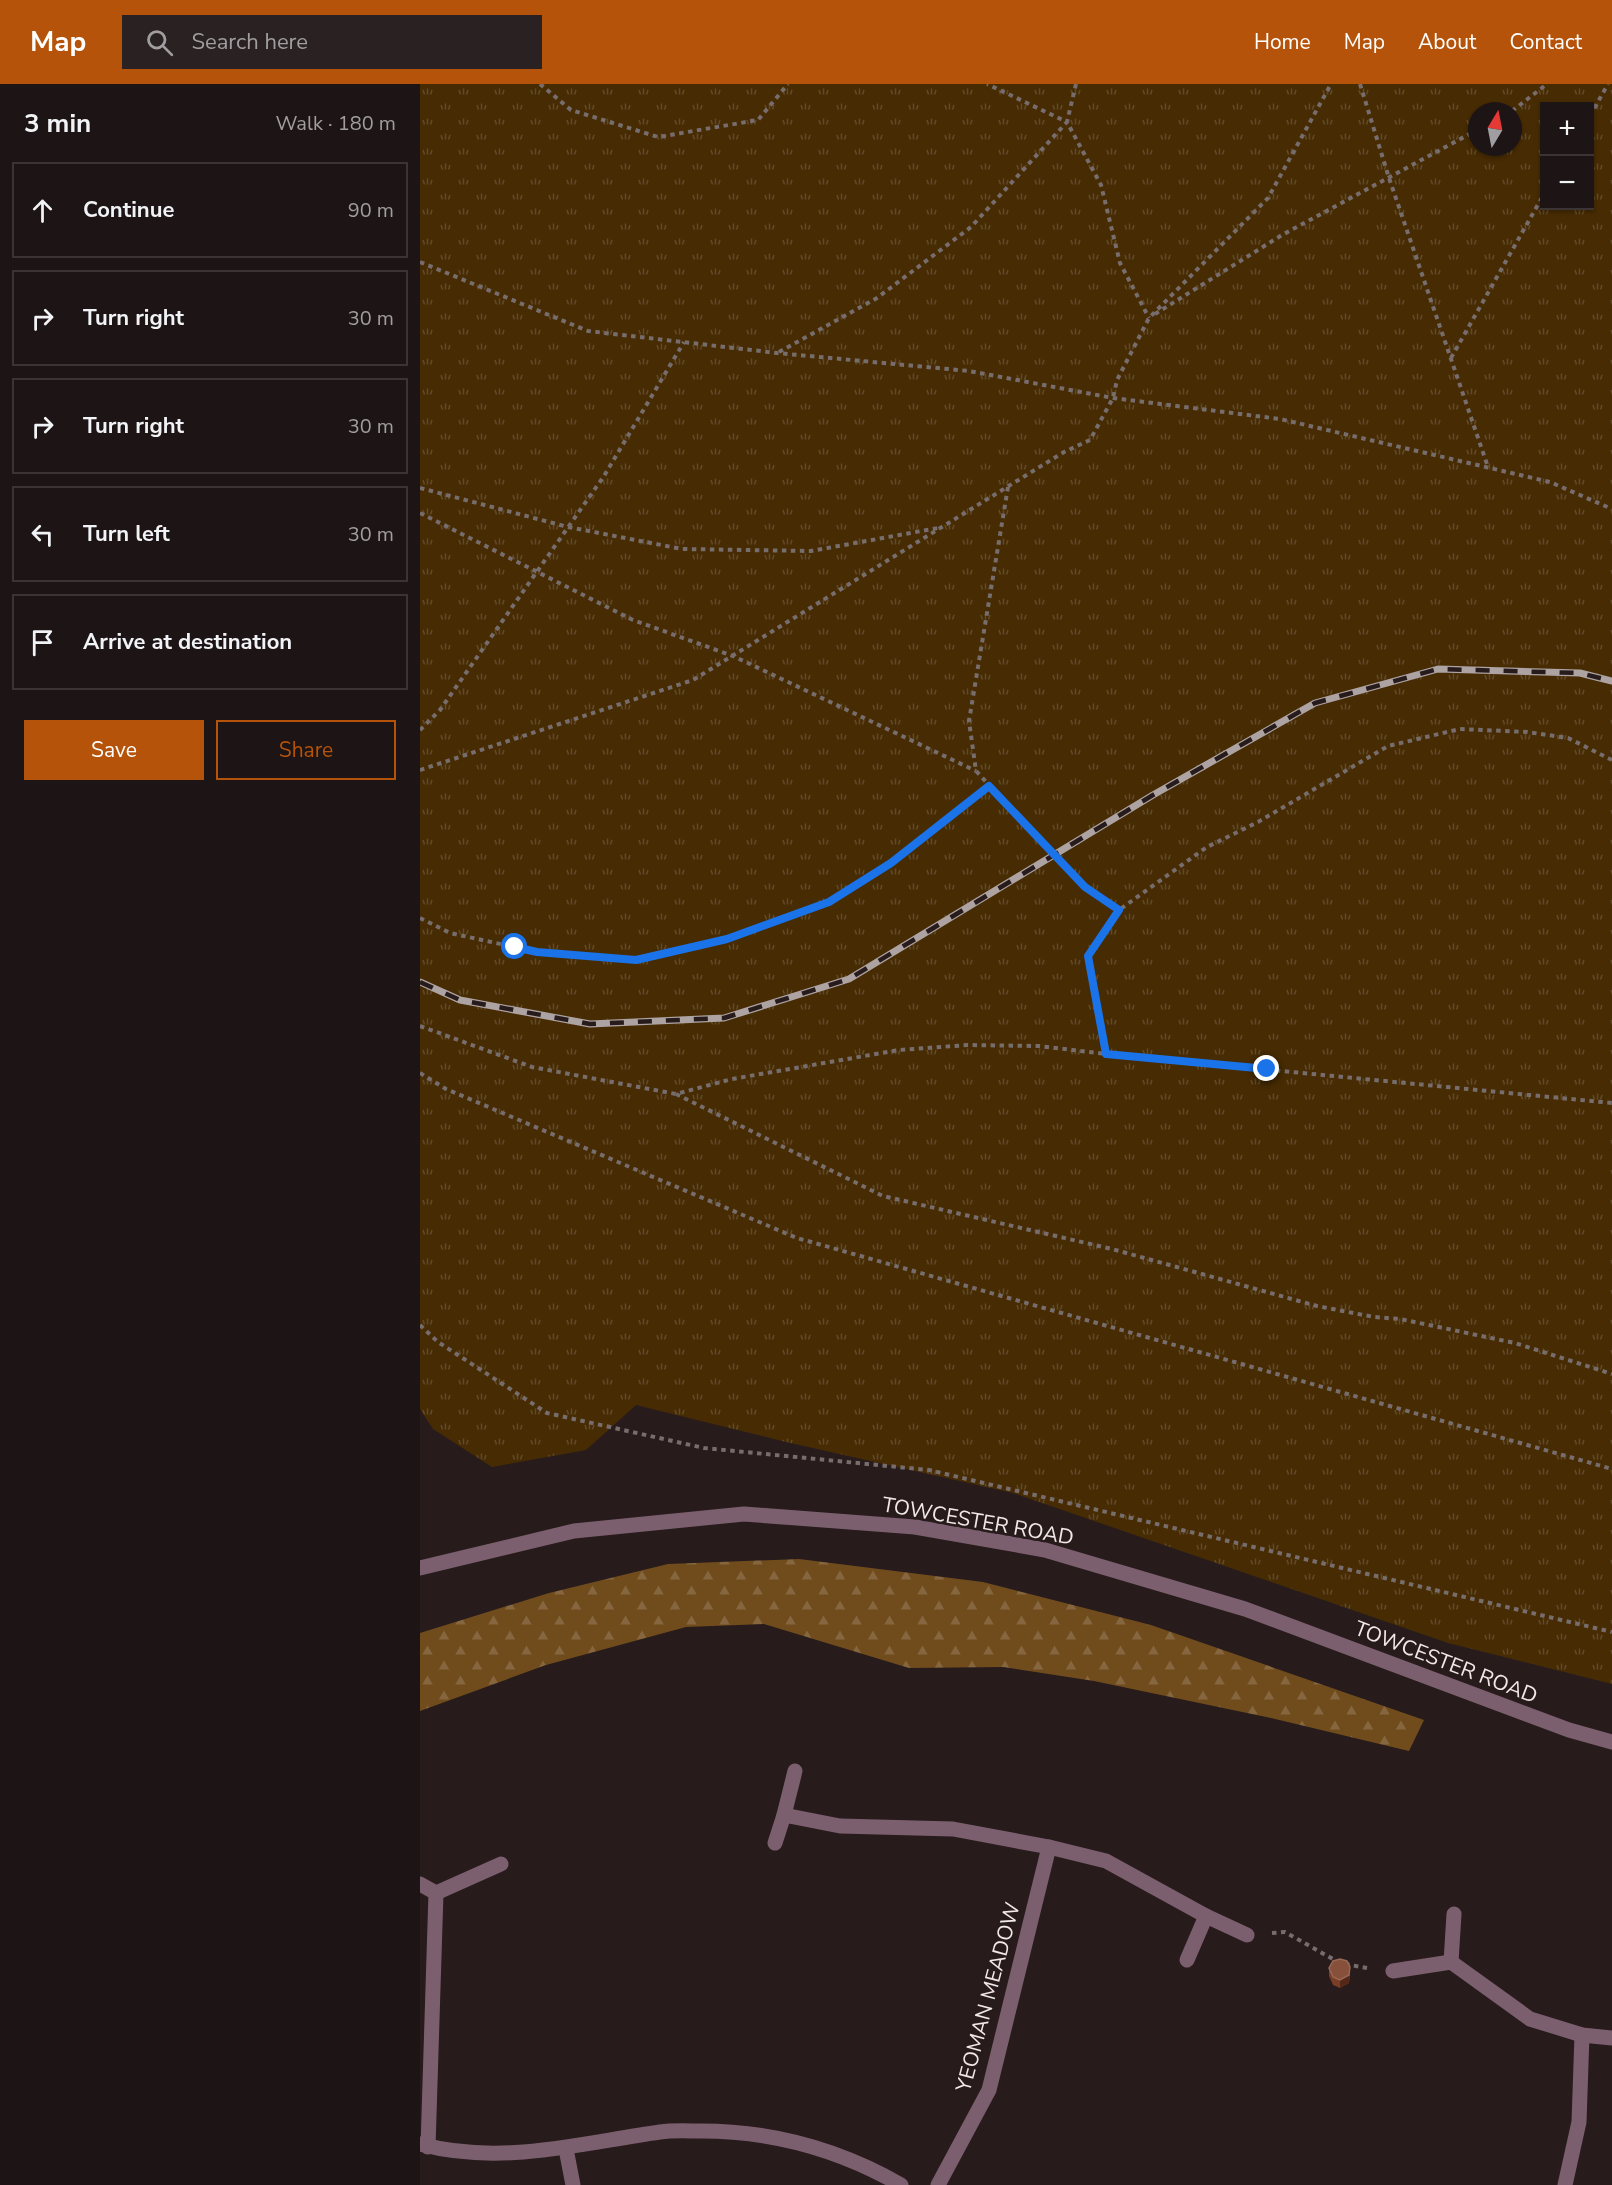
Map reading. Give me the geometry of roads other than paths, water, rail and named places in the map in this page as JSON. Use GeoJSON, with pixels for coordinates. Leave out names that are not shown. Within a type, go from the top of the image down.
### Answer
{"type":"FeatureCollection","features":[{"type":"Feature","properties":{"kind":"street","name":"TOWCESTER ROAD"},"geometry":{"type":"LineString","coordinates":[[420,1568],[574,1531],[744,1514],[915,1527],[1045,1550],[1245,1609],[1569,1730],[1612,1742]]}},
{"type":"Feature","properties":{"kind":"street"},"geometry":{"type":"LineString","coordinates":[[774,1843],[795,1771]]}},
{"type":"Feature","properties":{"kind":"street"},"geometry":{"type":"LineString","coordinates":[[784,1815],[840,1826],[953,1829],[1049,1847],[1106,1861],[1206,1916],[1247,1935]]}},
{"type":"Feature","properties":{"kind":"street","name":"YEOMAN MEADOW"},"geometry":{"type":"LineString","coordinates":[[938,2185],[989,2090],[1049,1847]]}},
{"type":"Feature","properties":{"kind":"street"},"geometry":{"type":"LineString","coordinates":[[436,1893],[501,1864]]}},
{"type":"Feature","properties":{"kind":"street"},"geometry":{"type":"LineString","coordinates":[[420,1884],[436,1893]]}},
{"type":"Feature","properties":{"kind":"street"},"geometry":{"type":"LineString","coordinates":[[436,1893],[424,2146],[497,2155],[566,2149],[663,2131],[735,2131],[800,2142],[870,2167],[902,2185]]}},
{"type":"Feature","properties":{"kind":"street"},"geometry":{"type":"LineString","coordinates":[[1450,1962],[1454,1914]]}},
{"type":"Feature","properties":{"kind":"street"},"geometry":{"type":"LineString","coordinates":[[1186,1960],[1206,1916]]}},
{"type":"Feature","properties":{"kind":"street"},"geometry":{"type":"LineString","coordinates":[[1393,1971],[1450,1962],[1530,2019],[1582,2035],[1612,2038]]}},
{"type":"Feature","properties":{"kind":"street"},"geometry":{"type":"LineString","coordinates":[[1564,2185],[1579,2122],[1582,2035]]}},
{"type":"Feature","properties":{"kind":"street"},"geometry":{"type":"LineString","coordinates":[[566,2149],[573,2185]]}},
{"type":"Feature","properties":{"kind":"railway"},"geometry":{"type":"LineString","coordinates":[[420,982],[460,1000],[590,1024],[724,1018],[849,979],[1153,795],[1315,703],[1438,669],[1580,673],[1612,681]]}}]}
